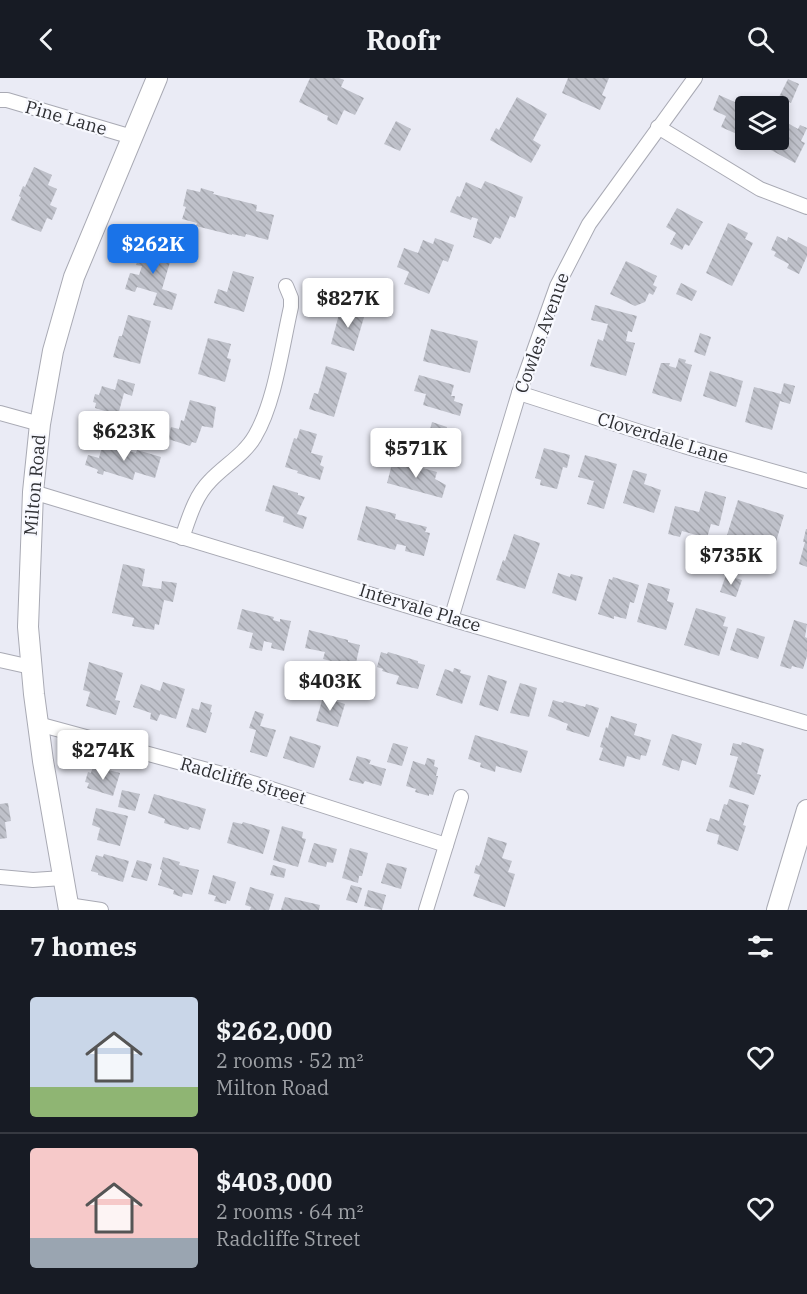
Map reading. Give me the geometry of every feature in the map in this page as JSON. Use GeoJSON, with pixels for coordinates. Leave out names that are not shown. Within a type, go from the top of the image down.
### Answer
{"type":"FeatureCollection","features":[{"type":"Feature","properties":{"kind":"street","name":"Milton Road"},"geometry":{"type":"LineString","coordinates":[[69,907],[38,724],[31,667],[28,617],[33,492],[40,424],[53,351],[74,277],[157,78]]}},
{"type":"Feature","properties":{"kind":"street","name":"Cowles Avenue"},"geometry":{"type":"LineString","coordinates":[[451,619],[519,393],[557,286],[588,224],[695,78]]}},
{"type":"Feature","properties":{"kind":"street","name":"Pine Lane"},"geometry":{"type":"LineString","coordinates":[[0,100],[7,100],[132,137]]}},
{"type":"Feature","properties":{"kind":"street"},"geometry":{"type":"LineString","coordinates":[[658,127],[760,189],[807,207]]}},
{"type":"Feature","properties":{"kind":"street"},"geometry":{"type":"LineString","coordinates":[[182,538],[198,497],[208,482],[255,436],[273,392],[291,307],[291,298],[286,286]]}},
{"type":"Feature","properties":{"kind":"street","name":"Cloverdale Lane"},"geometry":{"type":"LineString","coordinates":[[519,393],[684,446],[807,481]]}},
{"type":"Feature","properties":{"kind":"street"},"geometry":{"type":"LineString","coordinates":[[0,413],[40,424]]}},
{"type":"Feature","properties":{"kind":"street","name":"Intervale Place"},"geometry":{"type":"LineString","coordinates":[[33,492],[451,619],[807,723]]}},
{"type":"Feature","properties":{"kind":"street"},"geometry":{"type":"LineString","coordinates":[[0,660],[31,667]]}},
{"type":"Feature","properties":{"kind":"street","name":"Radcliffe Street"},"geometry":{"type":"LineString","coordinates":[[38,724],[237,778],[446,846]]}},
{"type":"Feature","properties":{"kind":"street"},"geometry":{"type":"LineString","coordinates":[[426,910],[461,797]]}},
{"type":"Feature","properties":{"kind":"street"},"geometry":{"type":"LineString","coordinates":[[777,910],[807,810]]}},
{"type":"Feature","properties":{"kind":"street"},"geometry":{"type":"LineString","coordinates":[[0,877],[33,880],[63,878]]}},
{"type":"Feature","properties":{"kind":"street"},"geometry":{"type":"LineString","coordinates":[[69,907],[101,910]]}},
{"type":"Feature","properties":{"kind":"building"},"geometry":{"type":"Polygon","coordinates":[[[310,78],[344,80],[341,87],[364,98],[355,115],[344,110],[337,125],[327,120],[328,116],[299,102],[310,78]]]}},
{"type":"Feature","properties":{"kind":"building"},"geometry":{"type":"Polygon","coordinates":[[[568,78],[609,78],[602,95],[606,97],[600,110],[562,93],[568,78]]]}},
{"type":"Feature","properties":{"kind":"building"},"geometry":{"type":"Polygon","coordinates":[[[788,79],[799,84],[791,103],[789,96],[780,96],[788,79]]]}},
{"type":"Feature","properties":{"kind":"building"},"geometry":{"type":"Polygon","coordinates":[[[719,95],[735,102],[735,133],[721,127],[726,116],[713,110],[719,95]]]}},
{"type":"Feature","properties":{"kind":"building"},"geometry":{"type":"Polygon","coordinates":[[[517,97],[547,114],[533,140],[541,145],[531,163],[490,140],[496,128],[499,130],[517,97]]]}},
{"type":"Feature","properties":{"kind":"building"},"geometry":{"type":"Polygon","coordinates":[[[396,121],[411,129],[400,151],[384,144],[396,121]]]}},
{"type":"Feature","properties":{"kind":"building"},"geometry":{"type":"Polygon","coordinates":[[[789,124],[798,129],[800,125],[807,128],[801,141],[805,143],[795,163],[771,150],[789,150],[789,124]]]}},
{"type":"Feature","properties":{"kind":"building"},"geometry":{"type":"Polygon","coordinates":[[[34,167],[52,175],[48,185],[57,189],[50,205],[57,208],[52,220],[47,218],[41,232],[11,220],[23,186],[25,187],[34,167]]]}},
{"type":"Feature","properties":{"kind":"building"},"geometry":{"type":"Polygon","coordinates":[[[485,181],[523,197],[515,218],[510,216],[500,239],[495,237],[491,244],[473,237],[478,219],[472,217],[471,220],[450,212],[466,182],[481,189],[485,181]]]}},
{"type":"Feature","properties":{"kind":"building"},"geometry":{"type":"Polygon","coordinates":[[[201,188],[214,192],[213,194],[257,205],[256,211],[274,215],[268,240],[246,234],[245,237],[232,235],[196,226],[197,223],[182,219],[186,207],[183,206],[187,189],[200,192],[201,188]]]}},
{"type":"Feature","properties":{"kind":"building"},"geometry":{"type":"Polygon","coordinates":[[[677,208],[703,222],[689,246],[685,244],[682,250],[670,244],[676,233],[666,227],[677,208]]]}},
{"type":"Feature","properties":{"kind":"building"},"geometry":{"type":"Polygon","coordinates":[[[728,223],[748,233],[745,239],[753,243],[732,286],[706,273],[728,223]]]}},
{"type":"Feature","properties":{"kind":"building"},"geometry":{"type":"Polygon","coordinates":[[[777,236],[787,241],[788,237],[807,247],[807,256],[799,274],[787,268],[789,264],[774,256],[776,252],[771,250],[777,236]]]}},
{"type":"Feature","properties":{"kind":"building"},"geometry":{"type":"Polygon","coordinates":[[[435,238],[454,245],[448,262],[443,260],[429,294],[404,284],[409,272],[397,267],[404,248],[418,253],[423,240],[433,244],[435,238]]]}},
{"type":"Feature","properties":{"kind":"building"},"geometry":{"type":"Polygon","coordinates":[[[143,244],[173,252],[162,289],[177,294],[172,310],[153,305],[157,293],[137,287],[135,292],[125,289],[130,273],[139,275],[142,266],[136,265],[143,244]]]}},
{"type":"Feature","properties":{"kind":"building"},"geometry":{"type":"Polygon","coordinates":[[[626,261],[657,276],[653,285],[657,287],[653,295],[649,293],[645,302],[635,306],[610,294],[626,261]]]}},
{"type":"Feature","properties":{"kind":"building"},"geometry":{"type":"Polygon","coordinates":[[[233,271],[254,277],[244,312],[214,303],[218,289],[227,292],[233,271]]]}},
{"type":"Feature","properties":{"kind":"building"},"geometry":{"type":"Polygon","coordinates":[[[681,283],[697,291],[692,301],[676,294],[681,283]]]}},
{"type":"Feature","properties":{"kind":"building"},"geometry":{"type":"Polygon","coordinates":[[[595,305],[637,316],[632,332],[628,331],[626,341],[635,343],[626,376],[590,366],[598,339],[603,341],[608,324],[591,320],[595,305]]]}},
{"type":"Feature","properties":{"kind":"building"},"geometry":{"type":"Polygon","coordinates":[[[341,307],[365,314],[354,351],[331,344],[341,307]]]}},
{"type":"Feature","properties":{"kind":"building"},"geometry":{"type":"Polygon","coordinates":[[[128,315],[151,321],[140,364],[113,357],[128,315]]]}},
{"type":"Feature","properties":{"kind":"building"},"geometry":{"type":"Polygon","coordinates":[[[431,329],[478,341],[470,373],[423,361],[431,329]]]}},
{"type":"Feature","properties":{"kind":"building"},"geometry":{"type":"Polygon","coordinates":[[[700,333],[711,337],[705,356],[694,352],[700,333]]]}},
{"type":"Feature","properties":{"kind":"building"},"geometry":{"type":"Polygon","coordinates":[[[208,338],[231,344],[227,358],[231,359],[225,382],[198,374],[208,338]]]}},
{"type":"Feature","properties":{"kind":"building"},"geometry":{"type":"Polygon","coordinates":[[[679,358],[692,365],[681,402],[652,393],[661,363],[670,363],[669,366],[676,368],[679,358]]]}},
{"type":"Feature","properties":{"kind":"building"},"geometry":{"type":"Polygon","coordinates":[[[326,366],[347,373],[334,417],[309,409],[314,393],[318,394],[326,366]]]}},
{"type":"Feature","properties":{"kind":"building"},"geometry":{"type":"Polygon","coordinates":[[[710,371],[743,381],[736,407],[703,396],[710,371]]]}},
{"type":"Feature","properties":{"kind":"building"},"geometry":{"type":"Polygon","coordinates":[[[419,375],[454,385],[451,396],[455,396],[454,401],[463,404],[460,416],[423,405],[426,394],[414,391],[419,375]]]}},
{"type":"Feature","properties":{"kind":"building"},"geometry":{"type":"Polygon","coordinates":[[[118,379],[135,384],[132,396],[124,393],[118,415],[95,408],[96,403],[93,402],[95,394],[99,395],[102,386],[115,390],[118,379]]]}},
{"type":"Feature","properties":{"kind":"building"},"geometry":{"type":"Polygon","coordinates":[[[784,383],[795,386],[790,404],[780,401],[772,430],[745,422],[754,387],[781,394],[784,383]]]}},
{"type":"Feature","properties":{"kind":"building"},"geometry":{"type":"Polygon","coordinates":[[[190,400],[216,407],[213,428],[202,426],[196,443],[192,442],[190,446],[168,439],[171,427],[179,429],[181,420],[184,421],[190,400]]]}},
{"type":"Feature","properties":{"kind":"building"},"geometry":{"type":"Polygon","coordinates":[[[432,422],[447,427],[446,433],[454,435],[450,451],[441,449],[439,457],[413,450],[416,439],[427,441],[432,422]]]}},
{"type":"Feature","properties":{"kind":"building"},"geometry":{"type":"Polygon","coordinates":[[[300,429],[317,434],[311,453],[323,456],[320,465],[324,467],[320,480],[285,467],[294,438],[297,439],[300,429]]]}},
{"type":"Feature","properties":{"kind":"building"},"geometry":{"type":"Polygon","coordinates":[[[103,443],[136,453],[137,450],[161,457],[155,478],[135,472],[133,480],[104,471],[103,475],[97,473],[98,470],[85,465],[88,455],[99,458],[103,443]]]}},
{"type":"Feature","properties":{"kind":"building"},"geometry":{"type":"Polygon","coordinates":[[[544,448],[570,455],[567,468],[563,467],[557,489],[540,485],[541,480],[535,478],[544,448]]]}},
{"type":"Feature","properties":{"kind":"building"},"geometry":{"type":"Polygon","coordinates":[[[585,455],[617,464],[604,509],[587,504],[594,481],[578,477],[585,455]]]}},
{"type":"Feature","properties":{"kind":"building"},"geometry":{"type":"Polygon","coordinates":[[[393,460],[437,472],[435,479],[446,485],[442,498],[387,483],[393,460]]]}},
{"type":"Feature","properties":{"kind":"building"},"geometry":{"type":"Polygon","coordinates":[[[633,470],[647,474],[644,484],[661,490],[654,513],[623,503],[633,470]]]}},
{"type":"Feature","properties":{"kind":"building"},"geometry":{"type":"Polygon","coordinates":[[[273,485],[305,497],[297,514],[307,517],[303,529],[283,522],[284,517],[265,511],[273,485]]]}},
{"type":"Feature","properties":{"kind":"building"},"geometry":{"type":"Polygon","coordinates":[[[705,491],[726,497],[719,526],[711,524],[707,538],[682,531],[680,537],[668,534],[675,506],[699,512],[705,491]]]}},
{"type":"Feature","properties":{"kind":"building"},"geometry":{"type":"Polygon","coordinates":[[[738,500],[784,515],[775,545],[761,540],[759,546],[727,535],[738,500]]]}},
{"type":"Feature","properties":{"kind":"building"},"geometry":{"type":"Polygon","coordinates":[[[366,506],[396,514],[395,519],[427,527],[425,532],[430,533],[424,556],[405,551],[406,546],[397,544],[395,550],[357,540],[366,506]]]}},
{"type":"Feature","properties":{"kind":"building"},"geometry":{"type":"Polygon","coordinates":[[[807,529],[807,567],[799,564],[807,529]]]}},
{"type":"Feature","properties":{"kind":"building"},"geometry":{"type":"Polygon","coordinates":[[[514,534],[540,543],[525,589],[496,580],[514,534]]]}},
{"type":"Feature","properties":{"kind":"building"},"geometry":{"type":"Polygon","coordinates":[[[123,564],[145,569],[142,586],[161,589],[162,581],[177,583],[173,602],[164,600],[159,625],[155,624],[154,630],[132,626],[134,618],[112,613],[123,564]]]}},
{"type":"Feature","properties":{"kind":"building"},"geometry":{"type":"Polygon","coordinates":[[[558,573],[570,577],[571,574],[583,577],[576,601],[552,593],[558,573]]]}},
{"type":"Feature","properties":{"kind":"building"},"geometry":{"type":"Polygon","coordinates":[[[726,575],[742,580],[736,597],[720,592],[726,575]]]}},
{"type":"Feature","properties":{"kind":"building"},"geometry":{"type":"Polygon","coordinates":[[[613,577],[639,585],[634,603],[630,602],[626,619],[614,616],[614,619],[598,614],[609,579],[612,580],[613,577]]]}},
{"type":"Feature","properties":{"kind":"building"},"geometry":{"type":"Polygon","coordinates":[[[648,583],[670,589],[667,601],[674,603],[666,630],[637,622],[648,583]]]}},
{"type":"Feature","properties":{"kind":"building"},"geometry":{"type":"Polygon","coordinates":[[[696,608],[726,617],[723,626],[728,627],[719,656],[684,645],[696,608]]]}},
{"type":"Feature","properties":{"kind":"building"},"geometry":{"type":"Polygon","coordinates":[[[242,609],[274,617],[273,620],[280,622],[280,619],[291,621],[284,651],[271,648],[272,643],[264,641],[262,651],[249,648],[253,633],[237,629],[242,609]]]}},
{"type":"Feature","properties":{"kind":"building"},"geometry":{"type":"Polygon","coordinates":[[[794,620],[807,624],[805,637],[807,638],[807,656],[803,669],[780,666],[794,620]]]}},
{"type":"Feature","properties":{"kind":"building"},"geometry":{"type":"Polygon","coordinates":[[[737,628],[765,637],[758,659],[730,650],[737,628]]]}},
{"type":"Feature","properties":{"kind":"building"},"geometry":{"type":"Polygon","coordinates":[[[309,630],[360,645],[355,667],[323,659],[325,652],[305,648],[309,630]]]}},
{"type":"Feature","properties":{"kind":"building"},"geometry":{"type":"Polygon","coordinates":[[[381,652],[387,654],[388,652],[425,665],[418,689],[396,684],[399,676],[382,671],[383,669],[377,667],[381,652]]]}},
{"type":"Feature","properties":{"kind":"building"},"geometry":{"type":"Polygon","coordinates":[[[89,662],[123,673],[115,700],[120,701],[116,715],[86,706],[90,692],[83,690],[89,662]]]}},
{"type":"Feature","properties":{"kind":"building"},"geometry":{"type":"Polygon","coordinates":[[[454,668],[461,670],[460,673],[471,676],[462,704],[436,695],[445,669],[453,672],[454,668]]]}},
{"type":"Feature","properties":{"kind":"building"},"geometry":{"type":"Polygon","coordinates":[[[488,675],[507,681],[498,711],[479,705],[488,675]]]}},
{"type":"Feature","properties":{"kind":"building"},"geometry":{"type":"Polygon","coordinates":[[[163,682],[185,689],[176,719],[160,714],[157,721],[150,719],[151,713],[133,707],[141,684],[160,691],[163,682]]]}},
{"type":"Feature","properties":{"kind":"building"},"geometry":{"type":"Polygon","coordinates":[[[520,683],[537,688],[529,717],[510,713],[520,683]]]}},
{"type":"Feature","properties":{"kind":"building"},"geometry":{"type":"Polygon","coordinates":[[[323,697],[345,704],[338,727],[316,721],[323,697]]]}},
{"type":"Feature","properties":{"kind":"building"},"geometry":{"type":"Polygon","coordinates":[[[553,700],[599,708],[589,737],[566,730],[568,724],[548,716],[553,700]]]}},
{"type":"Feature","properties":{"kind":"building"},"geometry":{"type":"Polygon","coordinates":[[[201,702],[212,705],[206,733],[186,727],[192,708],[199,710],[201,702]]]}},
{"type":"Feature","properties":{"kind":"building"},"geometry":{"type":"Polygon","coordinates":[[[255,711],[264,714],[260,726],[276,730],[267,757],[250,752],[256,730],[249,728],[255,711]]]}},
{"type":"Feature","properties":{"kind":"building"},"geometry":{"type":"Polygon","coordinates":[[[611,716],[637,724],[634,735],[651,740],[646,756],[641,755],[640,760],[627,756],[624,767],[599,760],[603,748],[600,747],[611,716]]]}},
{"type":"Feature","properties":{"kind":"building"},"geometry":{"type":"Polygon","coordinates":[[[672,734],[702,744],[696,765],[682,760],[679,771],[662,765],[672,734]]]}},
{"type":"Feature","properties":{"kind":"building"},"geometry":{"type":"Polygon","coordinates":[[[475,735],[528,751],[521,773],[496,766],[495,772],[480,767],[481,763],[468,759],[475,735]]]}},
{"type":"Feature","properties":{"kind":"building"},"geometry":{"type":"Polygon","coordinates":[[[290,736],[321,746],[314,768],[283,758],[290,736]]]}},
{"type":"Feature","properties":{"kind":"building"},"geometry":{"type":"Polygon","coordinates":[[[742,742],[764,749],[757,774],[761,775],[754,795],[729,787],[738,757],[730,755],[733,743],[741,745],[742,742]]]}},
{"type":"Feature","properties":{"kind":"building"},"geometry":{"type":"Polygon","coordinates":[[[393,743],[408,747],[402,766],[387,762],[393,743]]]}},
{"type":"Feature","properties":{"kind":"building"},"geometry":{"type":"Polygon","coordinates":[[[357,756],[371,760],[369,764],[386,769],[381,786],[365,781],[363,784],[349,780],[357,756]]]}},
{"type":"Feature","properties":{"kind":"building"},"geometry":{"type":"Polygon","coordinates":[[[427,758],[435,760],[434,766],[438,768],[433,795],[429,794],[429,796],[415,792],[416,789],[406,786],[413,761],[425,765],[427,758]]]}},
{"type":"Feature","properties":{"kind":"building"},"geometry":{"type":"Polygon","coordinates":[[[93,766],[120,773],[113,796],[87,788],[89,783],[85,782],[93,766]]]}},
{"type":"Feature","properties":{"kind":"building"},"geometry":{"type":"Polygon","coordinates":[[[122,790],[140,794],[135,811],[118,807],[122,790]]]}},
{"type":"Feature","properties":{"kind":"building"},"geometry":{"type":"Polygon","coordinates":[[[154,794],[206,809],[200,830],[190,827],[188,830],[164,823],[165,819],[148,813],[154,794]]]}},
{"type":"Feature","properties":{"kind":"building"},"geometry":{"type":"Polygon","coordinates":[[[729,799],[749,805],[743,825],[746,826],[738,851],[717,844],[719,835],[706,831],[710,818],[719,821],[724,804],[727,805],[729,799]]]}},
{"type":"Feature","properties":{"kind":"building"},"geometry":{"type":"Polygon","coordinates":[[[8,803],[11,821],[5,822],[7,838],[0,839],[0,804],[8,803]]]}},
{"type":"Feature","properties":{"kind":"building"},"geometry":{"type":"Polygon","coordinates":[[[96,808],[128,816],[120,846],[97,840],[100,828],[92,825],[96,808]]]}},
{"type":"Feature","properties":{"kind":"building"},"geometry":{"type":"Polygon","coordinates":[[[233,822],[242,824],[243,822],[270,830],[263,854],[227,843],[233,822]]]}},
{"type":"Feature","properties":{"kind":"building"},"geometry":{"type":"Polygon","coordinates":[[[282,826],[303,832],[302,838],[306,839],[298,867],[273,860],[282,826]]]}},
{"type":"Feature","properties":{"kind":"building"},"geometry":{"type":"Polygon","coordinates":[[[488,837],[507,843],[502,858],[512,861],[508,872],[515,874],[505,907],[473,896],[480,875],[474,873],[476,865],[479,866],[482,859],[488,837]]]}},
{"type":"Feature","properties":{"kind":"building"},"geometry":{"type":"Polygon","coordinates":[[[314,843],[337,849],[333,863],[327,862],[326,867],[308,862],[314,843]]]}},
{"type":"Feature","properties":{"kind":"building"},"geometry":{"type":"Polygon","coordinates":[[[350,848],[368,853],[358,883],[342,878],[350,848]]]}},
{"type":"Feature","properties":{"kind":"building"},"geometry":{"type":"Polygon","coordinates":[[[104,854],[129,861],[123,882],[91,871],[96,855],[103,857],[104,854]]]}},
{"type":"Feature","properties":{"kind":"building"},"geometry":{"type":"Polygon","coordinates":[[[163,857],[180,862],[179,865],[199,870],[192,895],[183,893],[182,897],[173,894],[174,890],[158,885],[163,857]]]}},
{"type":"Feature","properties":{"kind":"building"},"geometry":{"type":"Polygon","coordinates":[[[137,860],[152,864],[147,881],[131,877],[137,860]]]}},
{"type":"Feature","properties":{"kind":"building"},"geometry":{"type":"Polygon","coordinates":[[[387,863],[407,868],[401,889],[381,883],[387,863]]]}},
{"type":"Feature","properties":{"kind":"building"},"geometry":{"type":"Polygon","coordinates":[[[273,865],[286,869],[284,878],[270,875],[273,865]]]}},
{"type":"Feature","properties":{"kind":"building"},"geometry":{"type":"Polygon","coordinates":[[[213,875],[236,882],[230,901],[227,900],[226,904],[214,901],[216,896],[208,894],[213,875]]]}},
{"type":"Feature","properties":{"kind":"building"},"geometry":{"type":"Polygon","coordinates":[[[351,885],[362,888],[357,903],[346,900],[351,885]]]}},
{"type":"Feature","properties":{"kind":"building"},"geometry":{"type":"Polygon","coordinates":[[[250,887],[274,894],[269,910],[250,910],[251,907],[245,905],[250,887]]]}},
{"type":"Feature","properties":{"kind":"building"},"geometry":{"type":"Polygon","coordinates":[[[368,890],[386,895],[382,910],[364,906],[368,890]]]}},
{"type":"Feature","properties":{"kind":"building"},"geometry":{"type":"Polygon","coordinates":[[[285,897],[320,905],[319,910],[281,910],[285,897]]]}}]}
